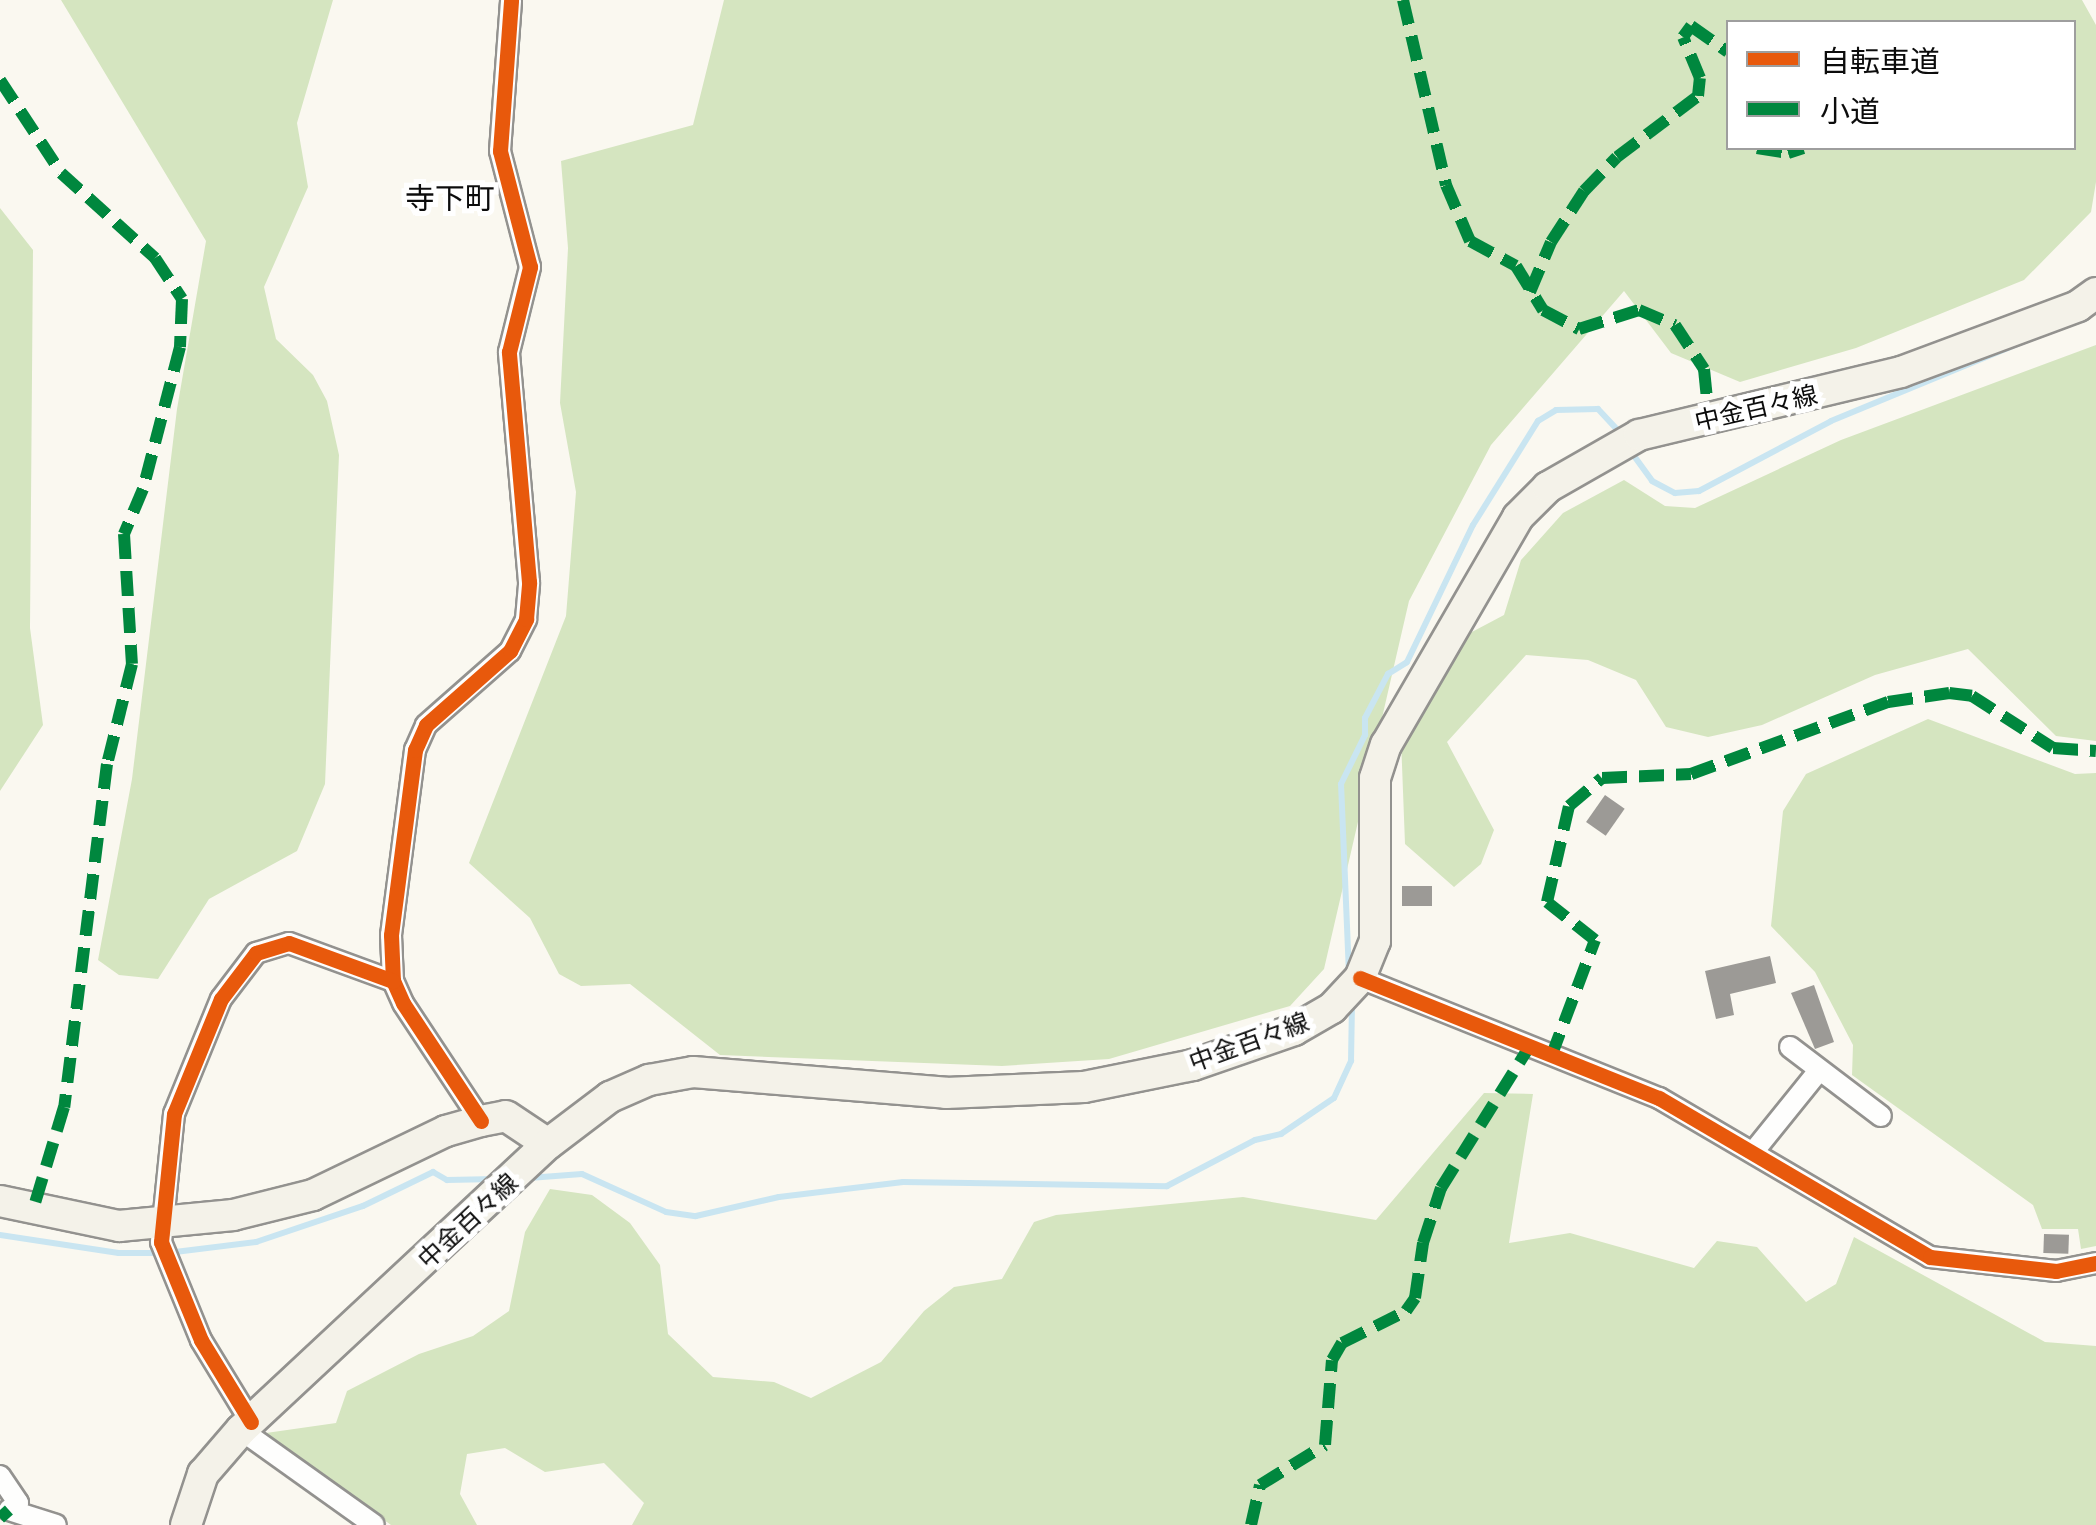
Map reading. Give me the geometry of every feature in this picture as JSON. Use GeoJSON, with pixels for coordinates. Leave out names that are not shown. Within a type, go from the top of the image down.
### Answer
{"type":"FeatureCollection","features":[{"type":"Feature","properties":{"kind":"main road","name":"中金百々線"},"geometry":{"type":"LineString","coordinates":[[186,1525],[203,1474],[246,1426],[540,1152],[610,1098],[649,1080],[693,1072],[946,1093],[1084,1086],[1193,1065],[1294,1030],[1332,1008],[1360,978],[1375,941],[1376,778],[1386,745],[1518,518],[1548,487],[1626,442],[1900,372],[2078,306],[2096,294]]}},
{"type":"Feature","properties":{"kind":"main road"},"geometry":{"type":"LineString","coordinates":[[0,1201],[160,1232],[313,1194],[446,1131],[481,1121],[506,1116],[540,1152]]}},
{"type":"Feature","properties":{"kind":"street"},"geometry":{"type":"LineString","coordinates":[[481,1121],[393,981],[390,935],[415,750],[426,725],[510,651],[526,618],[529,582],[509,352],[530,267],[500,152],[511,0]]}},
{"type":"Feature","properties":{"kind":"street"},"geometry":{"type":"LineString","coordinates":[[374,1525],[246,1426],[201,1340],[171,1270],[160,1232],[174,1114],[236,972],[256,953],[289,943],[393,981]]}},
{"type":"Feature","properties":{"kind":"street"},"geometry":{"type":"LineString","coordinates":[[1360,978],[1658,1098],[1754,1150],[1930,1257],[2056,1271],[2096,1264]]}},
{"type":"Feature","properties":{"kind":"street"},"geometry":{"type":"LineString","coordinates":[[1790,1047],[1817,1073],[1881,1116]]}},
{"type":"Feature","properties":{"kind":"street"},"geometry":{"type":"LineString","coordinates":[[1754,1150],[1817,1073]]}},
{"type":"Feature","properties":{"kind":"street"},"geometry":{"type":"LineString","coordinates":[[0,1476],[18,1503],[9,1510],[56,1525]]}},
{"type":"Feature","properties":{"kind":"green space"},"geometry":{"type":"Polygon","coordinates":[[[61,0],[333,0],[297,123],[308,187],[264,287],[276,339],[313,375],[327,401],[339,455],[325,784],[297,851],[209,899],[158,979],[119,975],[98,960],[132,779],[177,409],[206,241],[61,0]]]}},
{"type":"Feature","properties":{"kind":"green space"},"geometry":{"type":"Polygon","coordinates":[[[724,0],[2082,0],[2096,25],[2096,182],[2091,212],[2024,280],[1856,348],[1740,382],[1671,353],[1624,291],[1491,445],[1409,601],[1324,969],[1290,1006],[1109,1059],[1002,1066],[720,1055],[630,984],[581,986],[559,974],[530,918],[469,863],[566,616],[576,492],[560,403],[568,248],[561,161],[693,125],[724,0]]]}},
{"type":"Feature","properties":{"kind":"green space"},"geometry":{"type":"Polygon","coordinates":[[[0,208],[33,250],[30,628],[43,725],[0,791],[0,208]]]}},
{"type":"Feature","properties":{"kind":"green space"},"geometry":{"type":"Polygon","coordinates":[[[2096,345],[2096,741],[2056,736],[1968,649],[1875,675],[1762,725],[1708,737],[1666,727],[1636,680],[1588,660],[1526,655],[1447,742],[1494,830],[1481,864],[1454,887],[1405,844],[1401,739],[1470,633],[1504,615],[1521,560],[1563,513],[1624,480],[1665,506],[1695,508],[1841,440],[2096,345]]]}},
{"type":"Feature","properties":{"kind":"green space"},"geometry":{"type":"Polygon","coordinates":[[[1928,719],[2075,774],[2096,773],[2096,1246],[2081,1249],[2078,1229],[2042,1229],[2033,1205],[1852,1075],[1853,1045],[1815,972],[1771,926],[1783,811],[1806,774],[1928,719]]]}},
{"type":"Feature","properties":{"kind":"green space"},"geometry":{"type":"Polygon","coordinates":[[[1484,1093],[1533,1094],[1509,1243],[1570,1233],[1694,1268],[1717,1241],[1757,1247],[1806,1302],[1836,1284],[1854,1237],[2045,1342],[2096,1346],[2096,1525],[632,1525],[644,1503],[604,1463],[545,1472],[505,1448],[467,1454],[460,1494],[477,1525],[391,1525],[266,1433],[336,1423],[347,1391],[419,1354],[473,1336],[509,1311],[525,1232],[550,1189],[592,1195],[630,1223],[660,1265],[668,1334],[713,1377],[774,1382],[811,1398],[881,1362],[924,1311],[954,1287],[1002,1279],[1034,1222],[1056,1215],[1243,1197],[1376,1220],[1484,1093]]]}},
{"type":"Feature","properties":{"kind":"building"},"geometry":{"type":"Polygon","coordinates":[[[1605,795],[1625,809],[1606,836],[1586,822],[1605,795]]]}},
{"type":"Feature","properties":{"kind":"building"},"geometry":{"type":"Polygon","coordinates":[[[1402,886],[1432,886],[1432,906],[1402,906],[1402,886]]]}},
{"type":"Feature","properties":{"kind":"building"},"geometry":{"type":"Polygon","coordinates":[[[1770,956],[1776,983],[1730,994],[1734,1015],[1716,1019],[1705,971],[1770,956]]]}},
{"type":"Feature","properties":{"kind":"building"},"geometry":{"type":"Polygon","coordinates":[[[1814,985],[1834,1042],[1815,1049],[1791,993],[1814,985]]]}},
{"type":"Feature","properties":{"kind":"building"},"geometry":{"type":"Polygon","coordinates":[[[2044,1234],[2069,1235],[2068,1254],[2043,1253],[2044,1234]]]}},
{"type":"Feature","properties":{"kind":"waterway"},"geometry":{"type":"LineString","coordinates":[[1629,449],[1652,481],[1675,493],[1699,491],[1831,421],[2028,340]]}},
{"type":"Feature","properties":{"kind":"waterway"},"geometry":{"type":"LineString","coordinates":[[1349,974],[1341,784],[1365,735],[1365,718],[1388,674],[1407,662],[1473,525],[1538,421],[1556,410],[1598,409],[1621,434]]}},
{"type":"Feature","properties":{"kind":"waterway"},"geometry":{"type":"LineString","coordinates":[[529,1178],[582,1174],[666,1212],[696,1216],[779,1197],[903,1182],[1167,1186],[1255,1140],[1281,1134],[1334,1098],[1351,1061],[1352,1001]]}},
{"type":"Feature","properties":{"kind":"waterway"},"geometry":{"type":"LineString","coordinates":[[0,1235],[119,1253],[167,1253],[256,1242],[363,1206],[433,1172],[447,1180],[496,1179]]}},
{"type":"Feature","properties":{"kind":"marked path"},"geometry":{"type":"LineString","coordinates":[[1403,0],[1446,185],[1470,241],[1516,266],[1543,310],[1579,329],[1639,310],[1675,325],[1704,369],[1709,419]]}},
{"type":"Feature","properties":{"kind":"marked path"},"geometry":{"type":"LineString","coordinates":[[1530,292],[1551,242],[1584,191],[1617,157],[1698,96],[1700,78],[1683,37],[1691,26],[1726,51]]}},
{"type":"Feature","properties":{"kind":"marked path"},"geometry":{"type":"LineString","coordinates":[[0,80],[61,173],[155,258],[182,299],[180,347],[143,489],[124,534],[132,664],[107,764],[64,1107],[33,1210]]}},
{"type":"Feature","properties":{"kind":"marked path"},"geometry":{"type":"LineString","coordinates":[[1769,150],[1797,150]]}},
{"type":"Feature","properties":{"kind":"marked path"},"geometry":{"type":"LineString","coordinates":[[1551,1057],[1595,940],[1547,902],[1569,806],[1602,778],[1691,774],[1888,702],[1949,693],[1972,696],[2053,748],[2096,751]]}},
{"type":"Feature","properties":{"kind":"marked path"},"geometry":{"type":"LineString","coordinates":[[1251,1525],[1260,1485],[1325,1445],[1332,1360],[1342,1343],[1406,1311],[1415,1298],[1423,1243],[1441,1188],[1528,1049]]}},
{"type":"Feature","properties":{"kind":"marked path"},"geometry":{"type":"LineString","coordinates":[[0,1518],[9,1510]]}},
{"type":"Feature","properties":{"kind":"cycle path"},"geometry":{"type":"LineString","coordinates":[[481,1121],[403,1003],[393,981],[391,935],[415,750],[426,725],[510,651],[526,619],[529,582],[509,352],[530,267],[500,151],[511,0]]}},
{"type":"Feature","properties":{"kind":"cycle path"},"geometry":{"type":"LineString","coordinates":[[251,1422],[201,1340],[161,1242],[174,1114],[221,999],[256,953],[289,943],[393,981]]}},
{"type":"Feature","properties":{"kind":"cycle path"},"geometry":{"type":"LineString","coordinates":[[1360,978],[1659,1098],[1930,1257],[2056,1271],[2096,1263]]}},
{"type":"Feature","properties":{"kind":"district","name":"寺下町"},"geometry":{"type":"Point","coordinates":[450,198]}}]}
